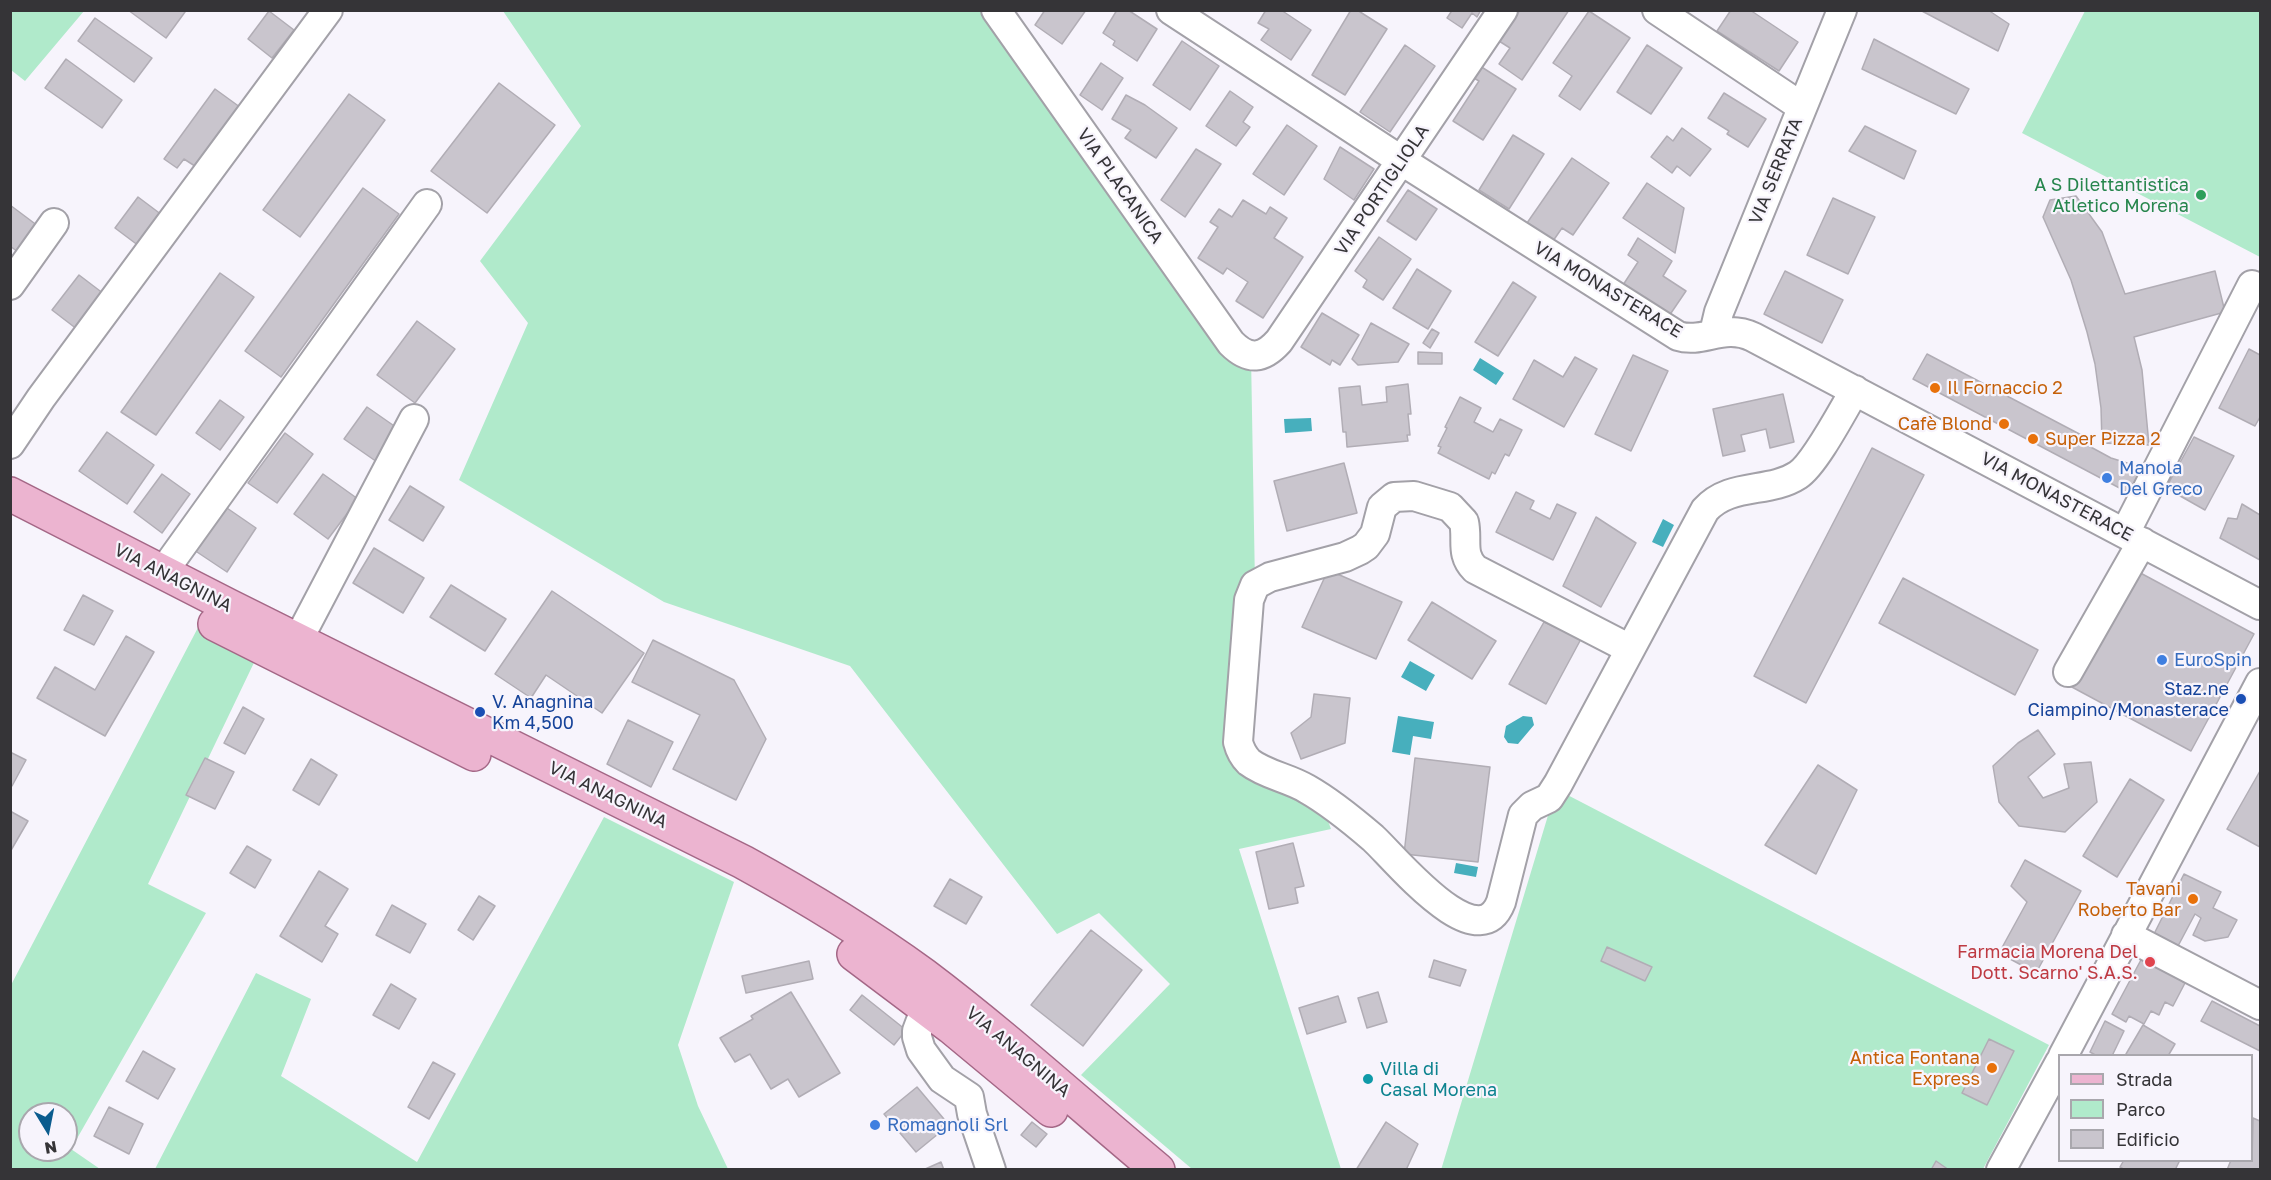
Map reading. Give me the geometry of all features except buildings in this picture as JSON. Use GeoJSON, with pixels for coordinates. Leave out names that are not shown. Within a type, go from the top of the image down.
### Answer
{"type":"FeatureCollection","features":[{"type":"Feature","properties":{"kind":"main road","name":"VIA ANAGNINA"},"geometry":{"type":"LineString","coordinates":[[10,494],[743,862],[806,897],[924,975],[1158,1170]]}},
{"type":"Feature","properties":{"kind":"main road","name":"VIA ANAGNINA"},"geometry":{"type":"LineString","coordinates":[[10,518],[261,648],[734,882],[848,950],[926,1007],[1123,1170]]}},
{"type":"Feature","properties":{"kind":"street"},"geometry":{"type":"LineString","coordinates":[[10,444],[41,398],[328,10]]}},
{"type":"Feature","properties":{"kind":"street","name":"VIA PLACANICA"},"geometry":{"type":"LineString","coordinates":[[996,10],[1232,343],[1241,352],[1251,356]]}},
{"type":"Feature","properties":{"kind":"street","name":"VIA MONASTERACE"},"geometry":{"type":"LineString","coordinates":[[1171,10],[1402,161],[1678,336],[1690,339],[1734,331],[1748,334],[2260,605]]}},
{"type":"Feature","properties":{"kind":"street","name":"VIA PORTIGLIOLA"},"geometry":{"type":"LineString","coordinates":[[1251,356],[1267,353],[1279,341],[1503,10]]}},
{"type":"Feature","properties":{"kind":"street"},"geometry":{"type":"LineString","coordinates":[[1657,10],[1802,107]]}},
{"type":"Feature","properties":{"kind":"street","name":"VIA SERRATA"},"geometry":{"type":"LineString","coordinates":[[1714,333],[1719,312],[1842,10]]}},
{"type":"Feature","properties":{"kind":"street"},"geometry":{"type":"LineString","coordinates":[[163,572],[428,204]]}},
{"type":"Feature","properties":{"kind":"street"},"geometry":{"type":"LineString","coordinates":[[10,285],[54,223]]}},
{"type":"Feature","properties":{"kind":"street"},"geometry":{"type":"LineString","coordinates":[[2068,672],[2252,285]]}},
{"type":"Feature","properties":{"kind":"street"},"geometry":{"type":"LineString","coordinates":[[1630,649],[1475,570],[1466,559],[1464,522],[1450,507],[1418,496],[1394,497],[1382,507],[1374,534],[1366,546],[1360,550],[1346,557],[1270,577],[1255,585],[1249,600],[1238,742],[1244,756],[1255,766],[1306,788],[1355,823],[1435,899],[1470,920],[1484,921],[1495,914],[1501,902],[1523,815],[1532,806],[1549,798],[1558,784],[1705,510],[1716,499],[1731,492],[1786,481],[1800,474],[1811,461],[1855,390]]}},
{"type":"Feature","properties":{"kind":"street"},"geometry":{"type":"LineString","coordinates":[[298,640],[414,419]]}},
{"type":"Feature","properties":{"kind":"street"},"geometry":{"type":"LineString","coordinates":[[2064,1054],[2260,683]]}},
{"type":"Feature","properties":{"kind":"street"},"geometry":{"type":"LineString","coordinates":[[2126,935],[2260,1005]]}},
{"type":"Feature","properties":{"kind":"street"},"geometry":{"type":"LineString","coordinates":[[926,1007],[917,1031],[921,1050],[942,1079],[969,1097],[972,1114],[992,1170]]}},
{"type":"Feature","properties":{"kind":"street"},"geometry":{"type":"LineString","coordinates":[[2001,1170],[2058,1066]]}},
{"type":"Feature","properties":{"kind":"green space"},"geometry":{"type":"Polygon","coordinates":[[[10,11],[84,11],[25,81],[11,70],[10,11]]]}},
{"type":"Feature","properties":{"kind":"green space"},"geometry":{"type":"Polygon","coordinates":[[[503,11],[996,11],[1251,355],[1255,585],[1238,737],[1318,794],[1331,829],[1239,849],[1341,1169],[1192,1169],[1081,1075],[1170,984],[1099,913],[1057,934],[850,666],[664,602],[459,480],[528,323],[480,261],[581,126],[503,11]]]}},
{"type":"Feature","properties":{"kind":"green space","name":"A S Dilettantistica Atletico Morena"},"geometry":{"type":"Polygon","coordinates":[[[2085,11],[2260,11],[2260,257],[2022,133],[2085,11]]]}},
{"type":"Feature","properties":{"kind":"green space"},"geometry":{"type":"Polygon","coordinates":[[[203,618],[261,648],[148,884],[206,913],[78,1137],[78,1102],[18,1102],[18,1162],[78,1162],[78,1154],[100,1169],[11,1170],[11,985],[203,618]]]}},
{"type":"Feature","properties":{"kind":"green space"},"geometry":{"type":"Polygon","coordinates":[[[1556,789],[2049,1045],[1983,1169],[1441,1170],[1556,789]]]}},
{"type":"Feature","properties":{"kind":"green space"},"geometry":{"type":"Polygon","coordinates":[[[604,817],[734,882],[678,1045],[698,1106],[728,1169],[155,1169],[256,973],[311,999],[281,1076],[417,1162],[604,817]]]}},
{"type":"Feature","properties":{"kind":"water"},"geometry":{"type":"Polygon","coordinates":[[[1480,358],[1504,373],[1496,385],[1473,370],[1480,358]]]}},
{"type":"Feature","properties":{"kind":"water"},"geometry":{"type":"Polygon","coordinates":[[[1311,418],[1312,431],[1285,433],[1284,419],[1311,418]]]}},
{"type":"Feature","properties":{"kind":"water"},"geometry":{"type":"Polygon","coordinates":[[[1663,519],[1674,525],[1663,547],[1652,542],[1663,519]]]}},
{"type":"Feature","properties":{"kind":"water"},"geometry":{"type":"Polygon","coordinates":[[[1410,661],[1435,675],[1426,691],[1401,677],[1410,661]]]}},
{"type":"Feature","properties":{"kind":"water"},"geometry":{"type":"Polygon","coordinates":[[[1398,716],[1434,722],[1431,739],[1413,736],[1410,755],[1392,752],[1398,716]]]}},
{"type":"Feature","properties":{"kind":"water"},"geometry":{"type":"Polygon","coordinates":[[[1523,716],[1532,717],[1534,725],[1518,744],[1508,743],[1504,737],[1506,726],[1523,716]]]}},
{"type":"Feature","properties":{"kind":"water"},"geometry":{"type":"Polygon","coordinates":[[[1456,863],[1478,867],[1476,877],[1454,873],[1456,863]]]}},
{"type":"Feature","properties":{"kind":"place","name":"A S Dilettantistica Atletico Morena"},"geometry":{"type":"Point","coordinates":[2201,195]}},
{"type":"Feature","properties":{"kind":"place","name":"Il Fornaccio 2"},"geometry":{"type":"Point","coordinates":[1935,388]}},
{"type":"Feature","properties":{"kind":"place","name":"Cafè Blond"},"geometry":{"type":"Point","coordinates":[2004,424]}},
{"type":"Feature","properties":{"kind":"place","name":"Super Pizza 2"},"geometry":{"type":"Point","coordinates":[2033,439]}},
{"type":"Feature","properties":{"kind":"place","name":"Manola Del Greco"},"geometry":{"type":"Point","coordinates":[2107,478]}},
{"type":"Feature","properties":{"kind":"place","name":"EuroSpin"},"geometry":{"type":"Point","coordinates":[2162,660]}},
{"type":"Feature","properties":{"kind":"place","name":"Staz.ne Ciampino/Monasterace"},"geometry":{"type":"Point","coordinates":[2241,699]}},
{"type":"Feature","properties":{"kind":"place","name":"V. Anagnina Km 4,500"},"geometry":{"type":"Point","coordinates":[480,712]}},
{"type":"Feature","properties":{"kind":"place","name":"Tavani Roberto Bar"},"geometry":{"type":"Point","coordinates":[2193,899]}},
{"type":"Feature","properties":{"kind":"place","name":"Farmacia Morena Del Dott. Scarno' S.A.S."},"geometry":{"type":"Point","coordinates":[2150,962]}},
{"type":"Feature","properties":{"kind":"place","name":"Antica Fontana Express"},"geometry":{"type":"Point","coordinates":[1992,1068]}},
{"type":"Feature","properties":{"kind":"place","name":"Villa di Casal Morena"},"geometry":{"type":"Point","coordinates":[1368,1079]}},
{"type":"Feature","properties":{"kind":"place","name":"Romagnoli Srl"},"geometry":{"type":"Point","coordinates":[875,1125]}}]}
